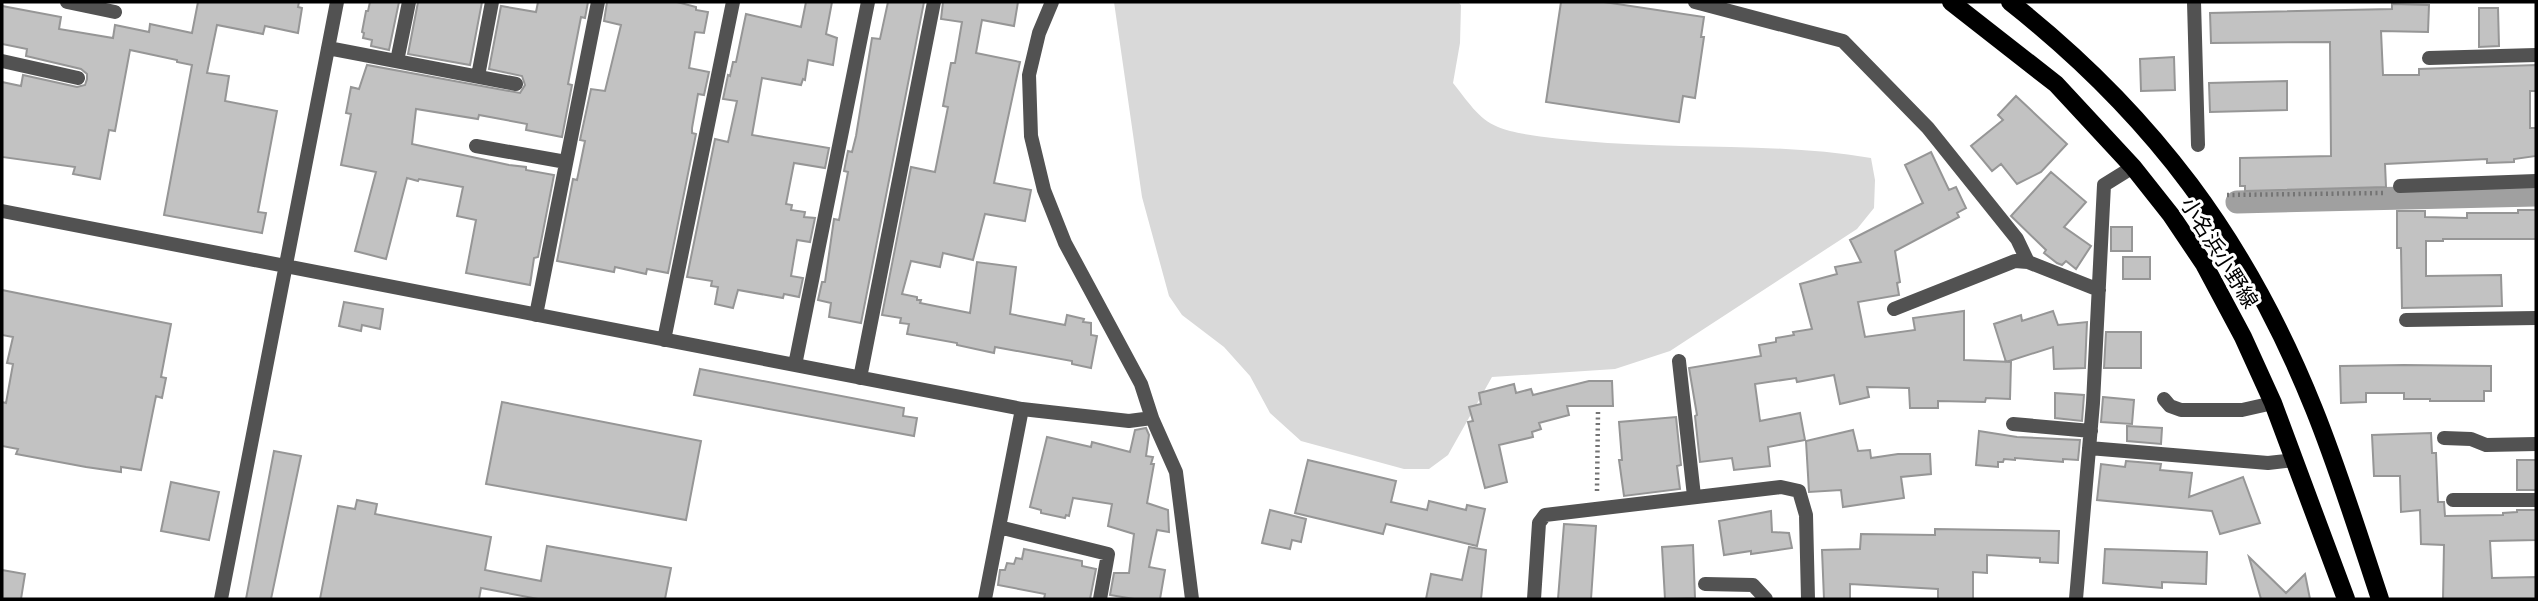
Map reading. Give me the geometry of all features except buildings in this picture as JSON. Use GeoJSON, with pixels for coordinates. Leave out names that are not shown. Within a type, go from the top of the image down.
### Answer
{"type":"FeatureCollection","features":[{"type":"Feature","properties":{"kind":"main road","name":"小名浜小野線"},"geometry":{"type":"LineString","coordinates":[[1951,2],[2056,84],[2133,167],[2171,215],[2204,264],[2244,337],[2273,403],[2346,599]]}},
{"type":"Feature","properties":{"kind":"main road","name":"小名浜小野線"},"geometry":{"type":"LineString","coordinates":[[2010,2],[2043,27],[2107,85],[2161,145],[2201,197],[2239,256],[2277,327],[2314,408],[2380,599]]}},
{"type":"Feature","properties":{"kind":"street"},"geometry":{"type":"LineString","coordinates":[[67,2],[115,12]]}},
{"type":"Feature","properties":{"kind":"street"},"geometry":{"type":"LineString","coordinates":[[221,599],[337,2]]}},
{"type":"Feature","properties":{"kind":"street"},"geometry":{"type":"LineString","coordinates":[[397,61],[409,2]]}},
{"type":"Feature","properties":{"kind":"street"},"geometry":{"type":"LineString","coordinates":[[478,76],[492,2]]}},
{"type":"Feature","properties":{"kind":"street"},"geometry":{"type":"LineString","coordinates":[[536,315],[598,2]]}},
{"type":"Feature","properties":{"kind":"street"},"geometry":{"type":"LineString","coordinates":[[664,340],[733,2]]}},
{"type":"Feature","properties":{"kind":"street"},"geometry":{"type":"LineString","coordinates":[[795,365],[867,2]]}},
{"type":"Feature","properties":{"kind":"street"},"geometry":{"type":"LineString","coordinates":[[860,378],[934,2]]}},
{"type":"Feature","properties":{"kind":"street"},"geometry":{"type":"LineString","coordinates":[[1052,2],[1039,33],[1029,75],[1034,150],[1044,190],[1065,243],[1141,384],[1152,418],[1176,472],[1192,599]]}},
{"type":"Feature","properties":{"kind":"street"},"geometry":{"type":"LineString","coordinates":[[1695,2],[1843,41],[1928,128],[2017,239],[2028,262]]}},
{"type":"Feature","properties":{"kind":"street"},"geometry":{"type":"LineString","coordinates":[[2194,2],[2198,145]]}},
{"type":"Feature","properties":{"kind":"street"},"geometry":{"type":"LineString","coordinates":[[328,48],[516,84]]}},
{"type":"Feature","properties":{"kind":"street"},"geometry":{"type":"LineString","coordinates":[[2429,58],[2536,55]]}},
{"type":"Feature","properties":{"kind":"street"},"geometry":{"type":"LineString","coordinates":[[2,61],[78,78]]}},
{"type":"Feature","properties":{"kind":"street"},"geometry":{"type":"LineString","coordinates":[[476,146],[566,162]]}},
{"type":"Feature","properties":{"kind":"street"},"geometry":{"type":"LineString","coordinates":[[2076,599],[2091,431],[2104,185],[2133,167]]}},
{"type":"Feature","properties":{"kind":"street"},"geometry":{"type":"LineString","coordinates":[[2400,186],[2536,181]]}},
{"type":"Feature","properties":{"kind":"street"},"geometry":{"type":"LineString","coordinates":[[2,211],[1022,409],[1129,421],[1152,418]]}},
{"type":"Feature","properties":{"kind":"street"},"geometry":{"type":"LineString","coordinates":[[1894,309],[2015,261],[2028,262],[2099,290]]}},
{"type":"Feature","properties":{"kind":"street"},"geometry":{"type":"LineString","coordinates":[[2406,320],[2536,318]]}},
{"type":"Feature","properties":{"kind":"street"},"geometry":{"type":"LineString","coordinates":[[1679,361],[1694,496]]}},
{"type":"Feature","properties":{"kind":"street"},"geometry":{"type":"LineString","coordinates":[[2164,399],[2170,406],[2181,410],[2242,410],[2273,403]]}},
{"type":"Feature","properties":{"kind":"street"},"geometry":{"type":"LineString","coordinates":[[985,599],[1022,409]]}},
{"type":"Feature","properties":{"kind":"street"},"geometry":{"type":"LineString","coordinates":[[2012,424],[2091,431]]}},
{"type":"Feature","properties":{"kind":"street"},"geometry":{"type":"LineString","coordinates":[[2444,438],[2471,439],[2486,445],[2536,444]]}},
{"type":"Feature","properties":{"kind":"street"},"geometry":{"type":"LineString","coordinates":[[2089,448],[2268,463],[2295,460]]}},
{"type":"Feature","properties":{"kind":"street"},"geometry":{"type":"LineString","coordinates":[[1534,599],[1539,523],[1545,515],[1781,487],[1799,491],[1807,514],[1808,599]]}},
{"type":"Feature","properties":{"kind":"street"},"geometry":{"type":"LineString","coordinates":[[2453,500],[2536,500]]}},
{"type":"Feature","properties":{"kind":"street"},"geometry":{"type":"LineString","coordinates":[[999,527],[1108,554],[1100,599]]}},
{"type":"Feature","properties":{"kind":"street"},"geometry":{"type":"LineString","coordinates":[[1704,584],[1753,585],[1766,599]]}},
{"type":"Feature","properties":{"kind":"path"},"geometry":{"type":"LineString","coordinates":[[2227,195],[2391,193],[2400,186]]}},
{"type":"Feature","properties":{"kind":"path"},"geometry":{"type":"LineString","coordinates":[[1597,509],[1598,412]]}},
{"type":"Feature","properties":{"kind":"shaded area"},"geometry":{"type":"Polygon","coordinates":[[[1114,2],[1458,2],[1461,5],[1460,43],[1453,83],[1473,108],[1491,124],[1516,132],[1583,141],[1799,150],[1871,158],[1875,180],[1874,208],[1857,229],[1670,351],[1615,369],[1492,377],[1448,455],[1429,469],[1404,469],[1301,441],[1270,413],[1250,376],[1224,347],[1182,315],[1169,296],[1142,197],[1114,2]]]}},
{"type":"Feature","properties":{"kind":"waterway"},"geometry":{"type":"LineString","coordinates":[[2237,202],[2536,195]]}}]}
